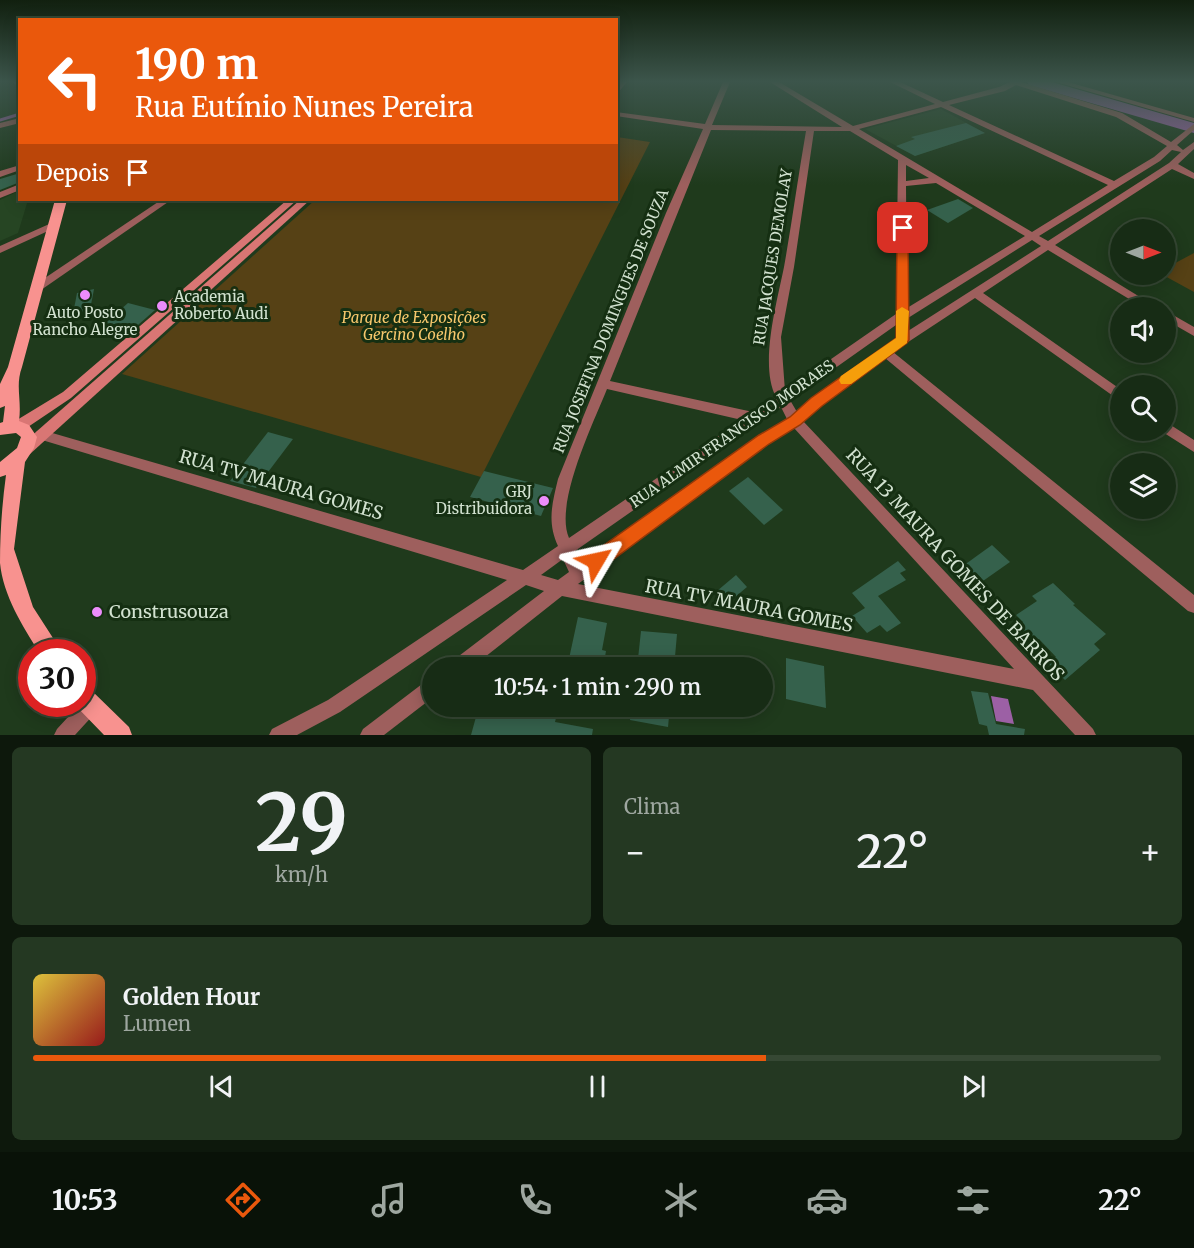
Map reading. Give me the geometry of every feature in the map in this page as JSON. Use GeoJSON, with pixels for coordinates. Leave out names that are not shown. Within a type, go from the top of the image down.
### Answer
{"type":"FeatureCollection","features":[{"type":"Feature","properties":{"kind":"main road"},"geometry":{"type":"LineString","coordinates":[[0,402],[10,382],[61,201]]}},
{"type":"Feature","properties":{"kind":"main road"},"geometry":{"type":"LineString","coordinates":[[9,428],[67,395],[291,201]]}},
{"type":"Feature","properties":{"kind":"main road"},"geometry":{"type":"LineString","coordinates":[[0,470],[21,455],[303,201]]}},
{"type":"Feature","properties":{"kind":"main road"},"geometry":{"type":"LineString","coordinates":[[9,428],[13,405],[10,382]]}},
{"type":"Feature","properties":{"kind":"main road"},"geometry":{"type":"LineString","coordinates":[[9,428],[27,432],[30,437],[21,455],[2,543],[25,612],[43,639]]}},
{"type":"Feature","properties":{"kind":"main road"},"geometry":{"type":"LineString","coordinates":[[96,711],[121,735]]}},
{"type":"Feature","properties":{"kind":"street"},"geometry":{"type":"LineString","coordinates":[[632,116],[707,127],[810,130],[851,129],[895,116]]}},
{"type":"Feature","properties":{"kind":"street","name":"RUA JOSEFINA DOMINGUES DE SOUZA"},"geometry":{"type":"LineString","coordinates":[[578,575],[558,530],[560,502],[565,479],[712,116]]}},
{"type":"Feature","properties":{"kind":"street"},"geometry":{"type":"LineString","coordinates":[[830,116],[1135,297]]}},
{"type":"Feature","properties":{"kind":"street"},"geometry":{"type":"LineString","coordinates":[[964,116],[1115,185]]}},
{"type":"Feature","properties":{"kind":"street"},"geometry":{"type":"LineString","coordinates":[[1120,116],[1173,146],[1190,139]]}},
{"type":"Feature","properties":{"kind":"street"},"geometry":{"type":"LineString","coordinates":[[0,126],[18,121]]}},
{"type":"Feature","properties":{"kind":"street","name":"RUA JACQUES DEMOLAY"},"geometry":{"type":"LineString","coordinates":[[795,421],[777,388],[775,337],[789,267],[810,130]]}},
{"type":"Feature","properties":{"kind":"street","name":"RUA ALMIR FRANCISCO MORAES"},"geometry":{"type":"LineString","coordinates":[[278,735],[334,706],[957,280],[1033,236],[1157,159],[1173,146],[1190,139]]}},
{"type":"Feature","properties":{"kind":"street","name":"RUA ALMIR FRANCISCO MORAES"},"geometry":{"type":"LineString","coordinates":[[471,657],[560,588],[764,440],[795,421],[816,402],[902,340],[1172,165],[1190,139]]}},
{"type":"Feature","properties":{"kind":"street"},"geometry":{"type":"LineString","coordinates":[[902,159],[902,340]]}},
{"type":"Feature","properties":{"kind":"street"},"geometry":{"type":"LineString","coordinates":[[1172,165],[1194,176]]}},
{"type":"Feature","properties":{"kind":"street"},"geometry":{"type":"LineString","coordinates":[[0,174],[18,167]]}},
{"type":"Feature","properties":{"kind":"street"},"geometry":{"type":"LineString","coordinates":[[903,184],[938,180]]}},
{"type":"Feature","properties":{"kind":"street"},"geometry":{"type":"LineString","coordinates":[[0,195],[18,188]]}},
{"type":"Feature","properties":{"kind":"street"},"geometry":{"type":"LineString","coordinates":[[37,288],[165,201]]}},
{"type":"Feature","properties":{"kind":"street"},"geometry":{"type":"LineString","coordinates":[[0,250],[56,224]]}},
{"type":"Feature","properties":{"kind":"street"},"geometry":{"type":"LineString","coordinates":[[974,292],[1110,388]]}},
{"type":"Feature","properties":{"kind":"street"},"geometry":{"type":"LineString","coordinates":[[1176,321],[1194,332]]}},
{"type":"Feature","properties":{"kind":"street"},"geometry":{"type":"LineString","coordinates":[[885,352],[1194,604]]}},
{"type":"Feature","properties":{"kind":"street"},"geometry":{"type":"LineString","coordinates":[[604,384],[756,418]]}},
{"type":"Feature","properties":{"kind":"street","name":"RUA 13 MAURA GOMES DE BARROS"},"geometry":{"type":"LineString","coordinates":[[795,421],[1087,735]]}},
{"type":"Feature","properties":{"kind":"street"},"geometry":{"type":"LineString","coordinates":[[1176,434],[1194,447]]}},
{"type":"Feature","properties":{"kind":"street","name":"RUA TV MAURA GOMES"},"geometry":{"type":"LineString","coordinates":[[42,435],[560,588],[1037,682]]}},
{"type":"Feature","properties":{"kind":"street"},"geometry":{"type":"LineString","coordinates":[[369,735],[422,695]]}},
{"type":"Feature","properties":{"kind":"street"},"geometry":{"type":"LineString","coordinates":[[63,735],[76,717]]}},
{"type":"Feature","properties":{"kind":"shaded area"},"geometry":{"type":"Polygon","coordinates":[[[913,116],[954,116],[985,133],[915,156],[865,129],[913,116]]]}},
{"type":"Feature","properties":{"kind":"shaded area"},"geometry":{"type":"Polygon","coordinates":[[[18,191],[18,201],[28,201],[18,233],[0,241],[0,200],[18,191]]]}},
{"type":"Feature","properties":{"kind":"shaded area"},"geometry":{"type":"Polygon","coordinates":[[[991,696],[1008,699],[1014,724],[996,721],[991,696]]]}},
{"type":"Feature","properties":{"kind":"green space","name":"Parque de Exposições Gercino Coelho"},"geometry":{"type":"Polygon","coordinates":[[[618,137],[650,142],[481,477],[122,374],[314,201],[618,201],[618,137]]]}},
{"type":"Feature","properties":{"kind":"green space"},"geometry":{"type":"Polygon","coordinates":[[[1194,253],[1194,292],[1176,282],[1176,263],[1194,253]]]}},
{"type":"Feature","properties":{"kind":"building"},"geometry":{"type":"Polygon","coordinates":[[[966,123],[985,133],[915,156],[896,146],[915,139],[911,137],[966,123]]]}},
{"type":"Feature","properties":{"kind":"building"},"geometry":{"type":"Polygon","coordinates":[[[18,174],[18,183],[0,190],[0,179],[18,174]]]}},
{"type":"Feature","properties":{"kind":"building"},"geometry":{"type":"Polygon","coordinates":[[[958,199],[973,208],[948,223],[927,210],[958,199]]]}},
{"type":"Feature","properties":{"kind":"building"},"geometry":{"type":"Polygon","coordinates":[[[94,289],[90,310],[73,314],[77,293],[94,289]]]}},
{"type":"Feature","properties":{"kind":"building"},"geometry":{"type":"Polygon","coordinates":[[[128,303],[155,310],[138,325],[101,327],[128,303]]]}},
{"type":"Feature","properties":{"kind":"building"},"geometry":{"type":"Polygon","coordinates":[[[268,432],[293,439],[256,488],[230,481],[268,432]]]}},
{"type":"Feature","properties":{"kind":"building"},"geometry":{"type":"Polygon","coordinates":[[[484,471],[553,488],[541,516],[470,497],[484,471]]]}},
{"type":"Feature","properties":{"kind":"building"},"geometry":{"type":"Polygon","coordinates":[[[748,477],[783,510],[764,525],[729,491],[748,477]]]}},
{"type":"Feature","properties":{"kind":"building"},"geometry":{"type":"Polygon","coordinates":[[[992,545],[1010,562],[973,588],[956,571],[992,545]]]}},
{"type":"Feature","properties":{"kind":"building"},"geometry":{"type":"Polygon","coordinates":[[[898,561],[906,570],[900,573],[906,580],[878,596],[901,623],[887,632],[880,625],[867,633],[852,616],[865,608],[852,593],[898,561]]]}},
{"type":"Feature","properties":{"kind":"building"},"geometry":{"type":"Polygon","coordinates":[[[736,575],[747,587],[728,603],[717,591],[736,575]]]}},
{"type":"Feature","properties":{"kind":"building"},"geometry":{"type":"Polygon","coordinates":[[[1053,583],[1075,604],[1073,605],[1106,634],[1094,644],[1100,650],[1065,680],[1048,663],[1056,657],[1039,639],[1028,647],[1012,629],[1023,622],[1016,615],[1037,601],[1032,596],[1053,583]]]}},
{"type":"Feature","properties":{"kind":"building"},"geometry":{"type":"Polygon","coordinates":[[[578,617],[607,623],[602,650],[606,651],[605,657],[569,657],[578,617]]]}},
{"type":"Feature","properties":{"kind":"building"},"geometry":{"type":"Polygon","coordinates":[[[641,631],[677,634],[675,657],[638,657],[641,631]]]}},
{"type":"Feature","properties":{"kind":"building"},"geometry":{"type":"Polygon","coordinates":[[[786,658],[824,666],[826,708],[786,699],[786,658]]]}},
{"type":"Feature","properties":{"kind":"building"},"geometry":{"type":"Polygon","coordinates":[[[971,691],[988,693],[996,724],[1025,729],[1024,735],[989,735],[987,726],[979,724],[971,691]]]}},
{"type":"Feature","properties":{"kind":"building"},"geometry":{"type":"Polygon","coordinates":[[[476,717],[556,717],[555,722],[593,729],[592,735],[471,735],[476,717]]]}},
{"type":"Feature","properties":{"kind":"building"},"geometry":{"type":"Polygon","coordinates":[[[630,717],[669,717],[668,727],[630,720],[630,717]]]}},
{"type":"Feature","properties":{"kind":"waterway"},"geometry":{"type":"LineString","coordinates":[[0,120],[12,116]]}},
{"type":"Feature","properties":{"kind":"waterway"},"geometry":{"type":"LineString","coordinates":[[1153,116],[1194,128]]}},
{"type":"Feature","properties":{"kind":"slow traffic"},"geometry":{"type":"LineString","coordinates":[[846,380],[902,340],[902,311]]}},
{"type":"Feature","properties":{"kind":"place","name":"Auto Posto Rancho Alegre"},"geometry":{"type":"Point","coordinates":[85,295]}},
{"type":"Feature","properties":{"kind":"place","name":"Academia Roberto Audi"},"geometry":{"type":"Point","coordinates":[162,306]}},
{"type":"Feature","properties":{"kind":"place","name":"GRJ Distribuidora"},"geometry":{"type":"Point","coordinates":[544,501]}},
{"type":"Feature","properties":{"kind":"place","name":"Construsouza"},"geometry":{"type":"Point","coordinates":[97,612]}},
{"type":"Feature","properties":{"kind":"route"},"geometry":{"type":"LineString","coordinates":[[596,561],[764,440],[795,421],[816,402],[902,340],[903,228]]}}]}
